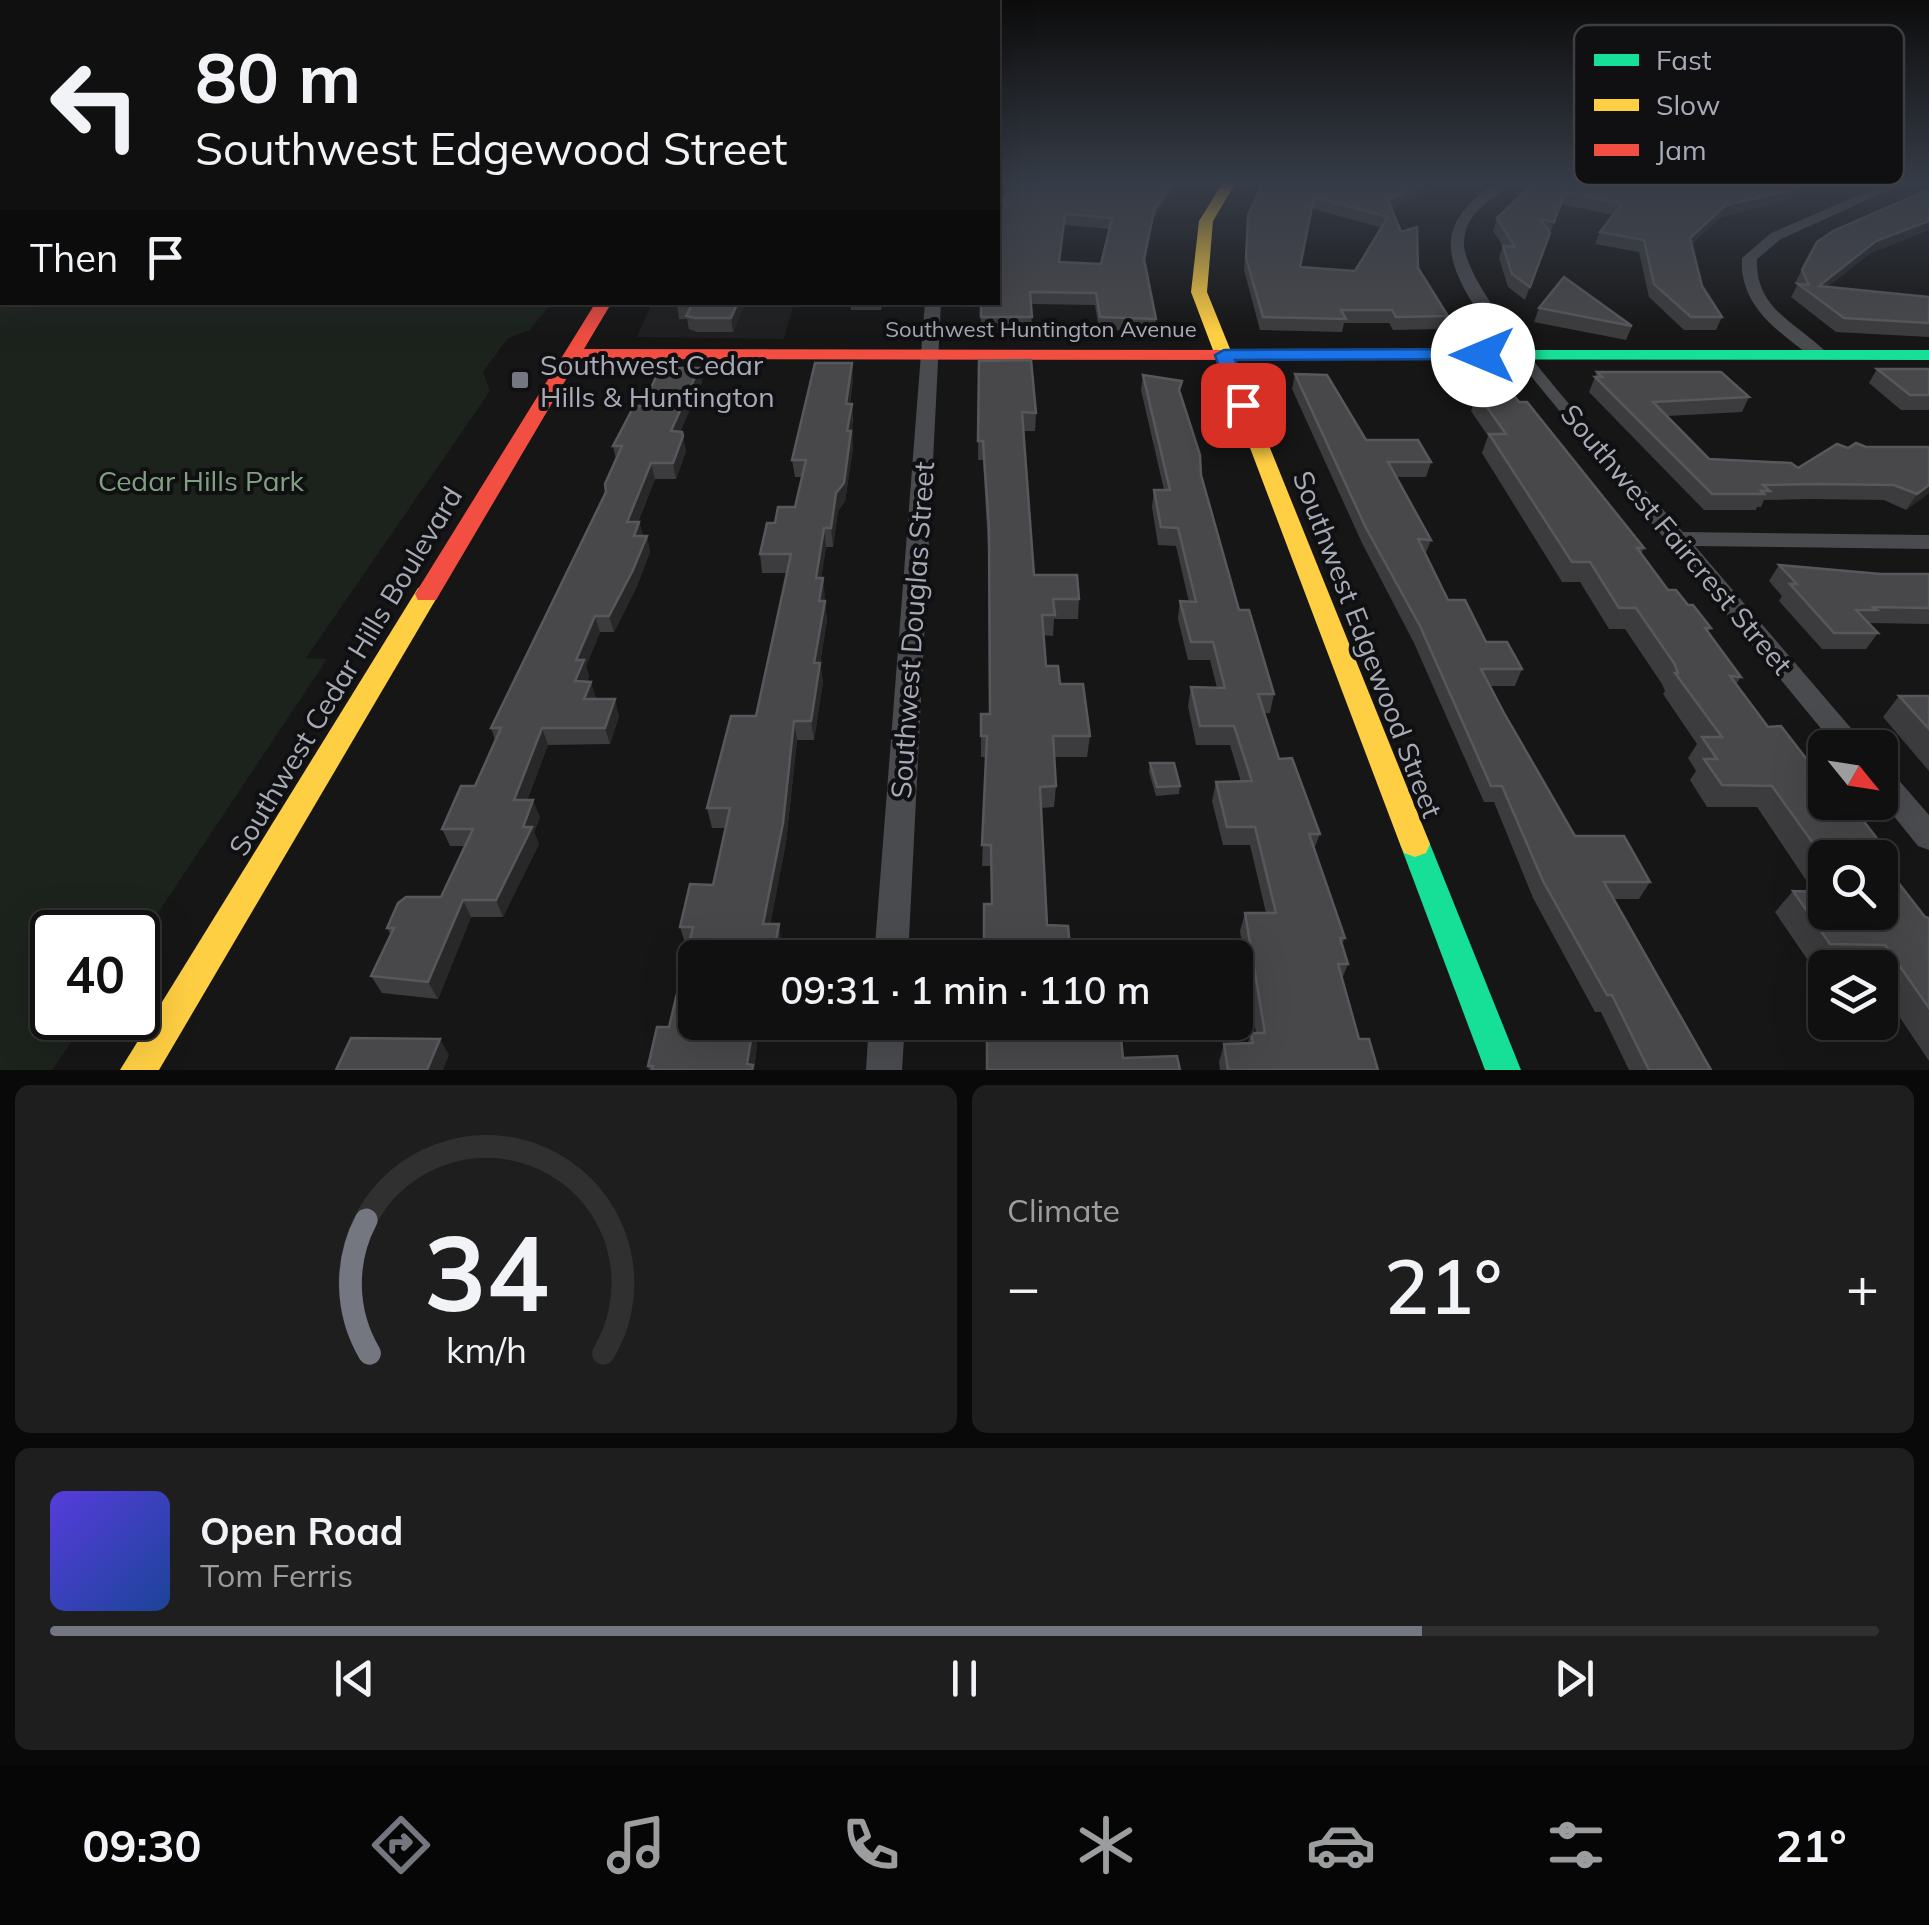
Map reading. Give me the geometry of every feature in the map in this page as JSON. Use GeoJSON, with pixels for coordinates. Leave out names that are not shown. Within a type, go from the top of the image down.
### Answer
{"type":"FeatureCollection","features":[{"type":"Feature","properties":{"kind":"street","name":"Southwest Edgewood Street"},"geometry":{"type":"LineString","coordinates":[[1203,234],[1198,250],[1199,292],[1503,1070]]}},
{"type":"Feature","properties":{"kind":"street","name":"Southwest Faircrest Street"},"geometry":{"type":"LineString","coordinates":[[1457,234],[1454,244],[1468,288],[1520,355],[1839,730]]}},
{"type":"Feature","properties":{"kind":"street"},"geometry":{"type":"LineString","coordinates":[[1781,234],[1750,258],[1750,289],[1774,318],[1819,354]]}},
{"type":"Feature","properties":{"kind":"street","name":"Southwest Cedar Hills Boulevard"},"geometry":{"type":"LineString","coordinates":[[138,1070],[602,305]]}},
{"type":"Feature","properties":{"kind":"street","name":"Southwest Douglas Street"},"geometry":{"type":"LineString","coordinates":[[892,940],[933,305]]}},
{"type":"Feature","properties":{"kind":"street","name":"Southwest Huntington Avenue"},"geometry":{"type":"LineString","coordinates":[[572,354],[1929,355]]}},
{"type":"Feature","properties":{"kind":"street"},"geometry":{"type":"LineString","coordinates":[[1678,538],[1929,542]]}},
{"type":"Feature","properties":{"kind":"street"},"geometry":{"type":"LineString","coordinates":[[1898,799],[1929,836]]}},
{"type":"Feature","properties":{"kind":"street"},"geometry":{"type":"LineString","coordinates":[[884,1070],[886,1040]]}},
{"type":"Feature","properties":{"kind":"shaded area"},"geometry":{"type":"Polygon","coordinates":[[[651,305],[793,305],[784,339],[637,337],[651,305]]]}},
{"type":"Feature","properties":{"kind":"green space","name":"Cedar Hills Park"},"geometry":{"type":"Polygon","coordinates":[[[0,305],[549,305],[530,330],[508,338],[483,372],[490,391],[306,658],[327,659],[160,910],[30,910],[30,1040],[73,1040],[52,1070],[0,1070],[0,305]]]}},
{"type":"Feature","properties":{"kind":"building"},"geometry":{"type":"Polygon","coordinates":[[[1000,234],[1063,234],[1059,262],[1101,264],[1108,234],[1149,234],[1144,259],[1156,319],[1100,317],[1096,293],[1030,292],[1032,317],[981,317],[981,305],[1000,305],[1000,234]]]}},
{"type":"Feature","properties":{"kind":"building"},"geometry":{"type":"Polygon","coordinates":[[[1247,234],[1307,234],[1300,267],[1355,271],[1378,234],[1417,234],[1418,268],[1448,316],[1396,317],[1392,310],[1341,310],[1346,319],[1263,317],[1246,258],[1247,234]]]}},
{"type":"Feature","properties":{"kind":"building"},"geometry":{"type":"Polygon","coordinates":[[[1507,234],[1550,234],[1530,287],[1512,274],[1503,246],[1515,247],[1507,234]]]}},
{"type":"Feature","properties":{"kind":"building"},"geometry":{"type":"Polygon","coordinates":[[[1611,234],[1694,234],[1690,238],[1702,286],[1722,317],[1691,317],[1654,284],[1644,240],[1611,234]]]}},
{"type":"Feature","properties":{"kind":"building"},"geometry":{"type":"Polygon","coordinates":[[[1829,234],[1895,234],[1876,241],[1819,286],[1929,297],[1929,323],[1844,318],[1798,284],[1809,285],[1802,270],[1817,242],[1829,234]]]}},
{"type":"Feature","properties":{"kind":"building"},"geometry":{"type":"Polygon","coordinates":[[[1564,277],[1632,326],[1539,308],[1564,277]]]}},
{"type":"Feature","properties":{"kind":"building"},"geometry":{"type":"Polygon","coordinates":[[[692,305],[737,305],[731,318],[686,316],[692,305]]]}},
{"type":"Feature","properties":{"kind":"building"},"geometry":{"type":"Polygon","coordinates":[[[1031,360],[1036,413],[1022,412],[1034,575],[1077,575],[1079,599],[1053,599],[1055,615],[1042,615],[1046,666],[1058,666],[1060,684],[1083,684],[1090,736],[1053,736],[1056,786],[1040,787],[1047,925],[1068,926],[1069,940],[984,940],[984,904],[992,904],[991,845],[982,845],[987,736],[981,736],[981,714],[990,714],[989,528],[983,441],[978,441],[979,361],[1031,360]]]}},
{"type":"Feature","properties":{"kind":"building"},"geometry":{"type":"Polygon","coordinates":[[[815,363],[852,363],[846,404],[852,404],[847,431],[851,431],[844,483],[836,493],[831,528],[824,528],[816,578],[823,578],[819,601],[825,601],[814,663],[820,663],[811,721],[794,721],[783,823],[763,924],[779,924],[776,940],[690,940],[693,927],[680,927],[690,884],[713,885],[730,808],[707,808],[731,716],[756,716],[791,554],[760,554],[767,523],[775,523],[778,507],[795,507],[806,460],[792,460],[815,363]]]}},
{"type":"Feature","properties":{"kind":"building"},"geometry":{"type":"Polygon","coordinates":[[[660,368],[699,368],[671,431],[682,432],[683,436],[673,463],[651,463],[627,522],[639,522],[634,536],[647,536],[633,570],[609,616],[595,616],[576,660],[584,660],[575,681],[591,682],[584,699],[615,699],[605,728],[542,728],[514,800],[533,800],[523,827],[532,827],[496,900],[463,900],[428,982],[371,976],[394,928],[387,928],[398,903],[406,897],[441,897],[473,829],[442,829],[461,786],[475,786],[501,728],[491,728],[606,492],[605,484],[622,446],[613,446],[634,406],[643,406],[660,368]]]}},
{"type":"Feature","properties":{"kind":"building"},"geometry":{"type":"Polygon","coordinates":[[[1877,369],[1929,369],[1929,395],[1910,395],[1877,369]]]}},
{"type":"Feature","properties":{"kind":"building"},"geometry":{"type":"Polygon","coordinates":[[[1597,372],[1721,372],[1749,397],[1653,402],[1709,459],[1791,463],[1798,468],[1837,444],[1848,448],[1856,443],[1866,447],[1929,447],[1929,485],[1917,494],[1894,485],[1817,484],[1763,485],[1770,491],[1761,491],[1764,494],[1712,494],[1595,377],[1602,377],[1597,372]]]}},
{"type":"Feature","properties":{"kind":"building"},"geometry":{"type":"Polygon","coordinates":[[[1295,374],[1327,375],[1366,440],[1418,440],[1431,462],[1388,462],[1431,540],[1418,539],[1448,600],[1465,600],[1486,642],[1507,642],[1522,669],[1481,669],[1575,836],[1624,836],[1650,882],[1604,882],[1711,1070],[1649,1070],[1612,995],[1607,995],[1543,881],[1502,786],[1491,786],[1420,626],[1366,528],[1295,374]]]}},
{"type":"Feature","properties":{"kind":"building"},"geometry":{"type":"Polygon","coordinates":[[[1143,375],[1182,381],[1179,390],[1200,455],[1201,475],[1239,610],[1249,610],[1274,694],[1258,694],[1279,759],[1292,758],[1320,834],[1309,834],[1345,938],[1340,938],[1348,964],[1338,964],[1359,1039],[1369,1039],[1378,1070],[1228,1070],[1224,1044],[1253,1043],[1253,1033],[1265,1033],[1253,940],[1250,940],[1245,913],[1276,913],[1255,827],[1227,827],[1216,782],[1252,781],[1234,726],[1200,726],[1191,687],[1225,688],[1213,642],[1191,642],[1180,601],[1196,602],[1178,528],[1161,527],[1154,490],[1170,490],[1143,375]]]}},
{"type":"Feature","properties":{"kind":"building"},"geometry":{"type":"Polygon","coordinates":[[[1477,393],[1512,393],[1519,402],[1527,402],[1644,548],[1637,548],[1668,590],[1676,590],[1688,605],[1693,605],[1711,628],[1705,628],[1741,677],[1730,676],[1768,727],[1781,726],[1808,761],[1808,820],[1863,820],[1878,840],[1811,840],[1772,786],[1722,785],[1704,759],[1717,759],[1702,737],[1722,737],[1675,673],[1674,663],[1636,608],[1619,608],[1590,562],[1572,562],[1489,434],[1506,434],[1477,393]]]}},
{"type":"Feature","properties":{"kind":"building"},"geometry":{"type":"Polygon","coordinates":[[[1779,565],[1929,574],[1929,608],[1856,610],[1878,633],[1834,633],[1790,584],[1797,584],[1779,565]]]}},
{"type":"Feature","properties":{"kind":"building"},"geometry":{"type":"Polygon","coordinates":[[[1899,696],[1929,696],[1929,729],[1899,696]]]}},
{"type":"Feature","properties":{"kind":"building"},"geometry":{"type":"Polygon","coordinates":[[[1150,763],[1174,763],[1180,786],[1157,787],[1150,763]]]}},
{"type":"Feature","properties":{"kind":"building"},"geometry":{"type":"Polygon","coordinates":[[[1898,882],[1929,918],[1929,1008],[1898,964],[1898,950],[1888,950],[1885,945],[1830,944],[1820,930],[1898,930],[1898,882]]]}},
{"type":"Feature","properties":{"kind":"building"},"geometry":{"type":"Polygon","coordinates":[[[1793,891],[1808,891],[1808,912],[1793,891]]]}},
{"type":"Feature","properties":{"kind":"building"},"geometry":{"type":"Polygon","coordinates":[[[678,990],[678,1040],[751,1040],[747,1064],[753,1065],[752,1070],[652,1070],[653,1066],[648,1066],[657,1027],[669,1027],[678,990]]]}},
{"type":"Feature","properties":{"kind":"building"},"geometry":{"type":"Polygon","coordinates":[[[351,1038],[440,1039],[427,1070],[336,1070],[351,1038]]]}},
{"type":"Feature","properties":{"kind":"building"},"geometry":{"type":"Polygon","coordinates":[[[987,1040],[1121,1040],[1123,1058],[1177,1056],[1180,1070],[987,1070],[987,1040]]]}},
{"type":"Feature","properties":{"kind":"traffic: fast"},"geometry":{"type":"LineString","coordinates":[[1270,355],[1929,355]]}},
{"type":"Feature","properties":{"kind":"traffic: fast"},"geometry":{"type":"LineString","coordinates":[[1415,844],[1503,1070]]}},
{"type":"Feature","properties":{"kind":"traffic: slow"},"geometry":{"type":"LineString","coordinates":[[1205,234],[1199,292],[1415,844]]}},
{"type":"Feature","properties":{"kind":"traffic: slow"},"geometry":{"type":"LineString","coordinates":[[138,1070],[427,594]]}},
{"type":"Feature","properties":{"kind":"traffic: jam"},"geometry":{"type":"LineString","coordinates":[[427,594],[602,305]]}},
{"type":"Feature","properties":{"kind":"traffic: jam"},"geometry":{"type":"LineString","coordinates":[[572,354],[1270,355]]}},
{"type":"Feature","properties":{"kind":"place","name":"Southwest Cedar Hills & Huntington"},"geometry":{"type":"Point","coordinates":[520,380]}},
{"type":"Feature","properties":{"kind":"route"},"geometry":{"type":"LineString","coordinates":[[1243,405],[1224,355],[1483,355]]}}]}
